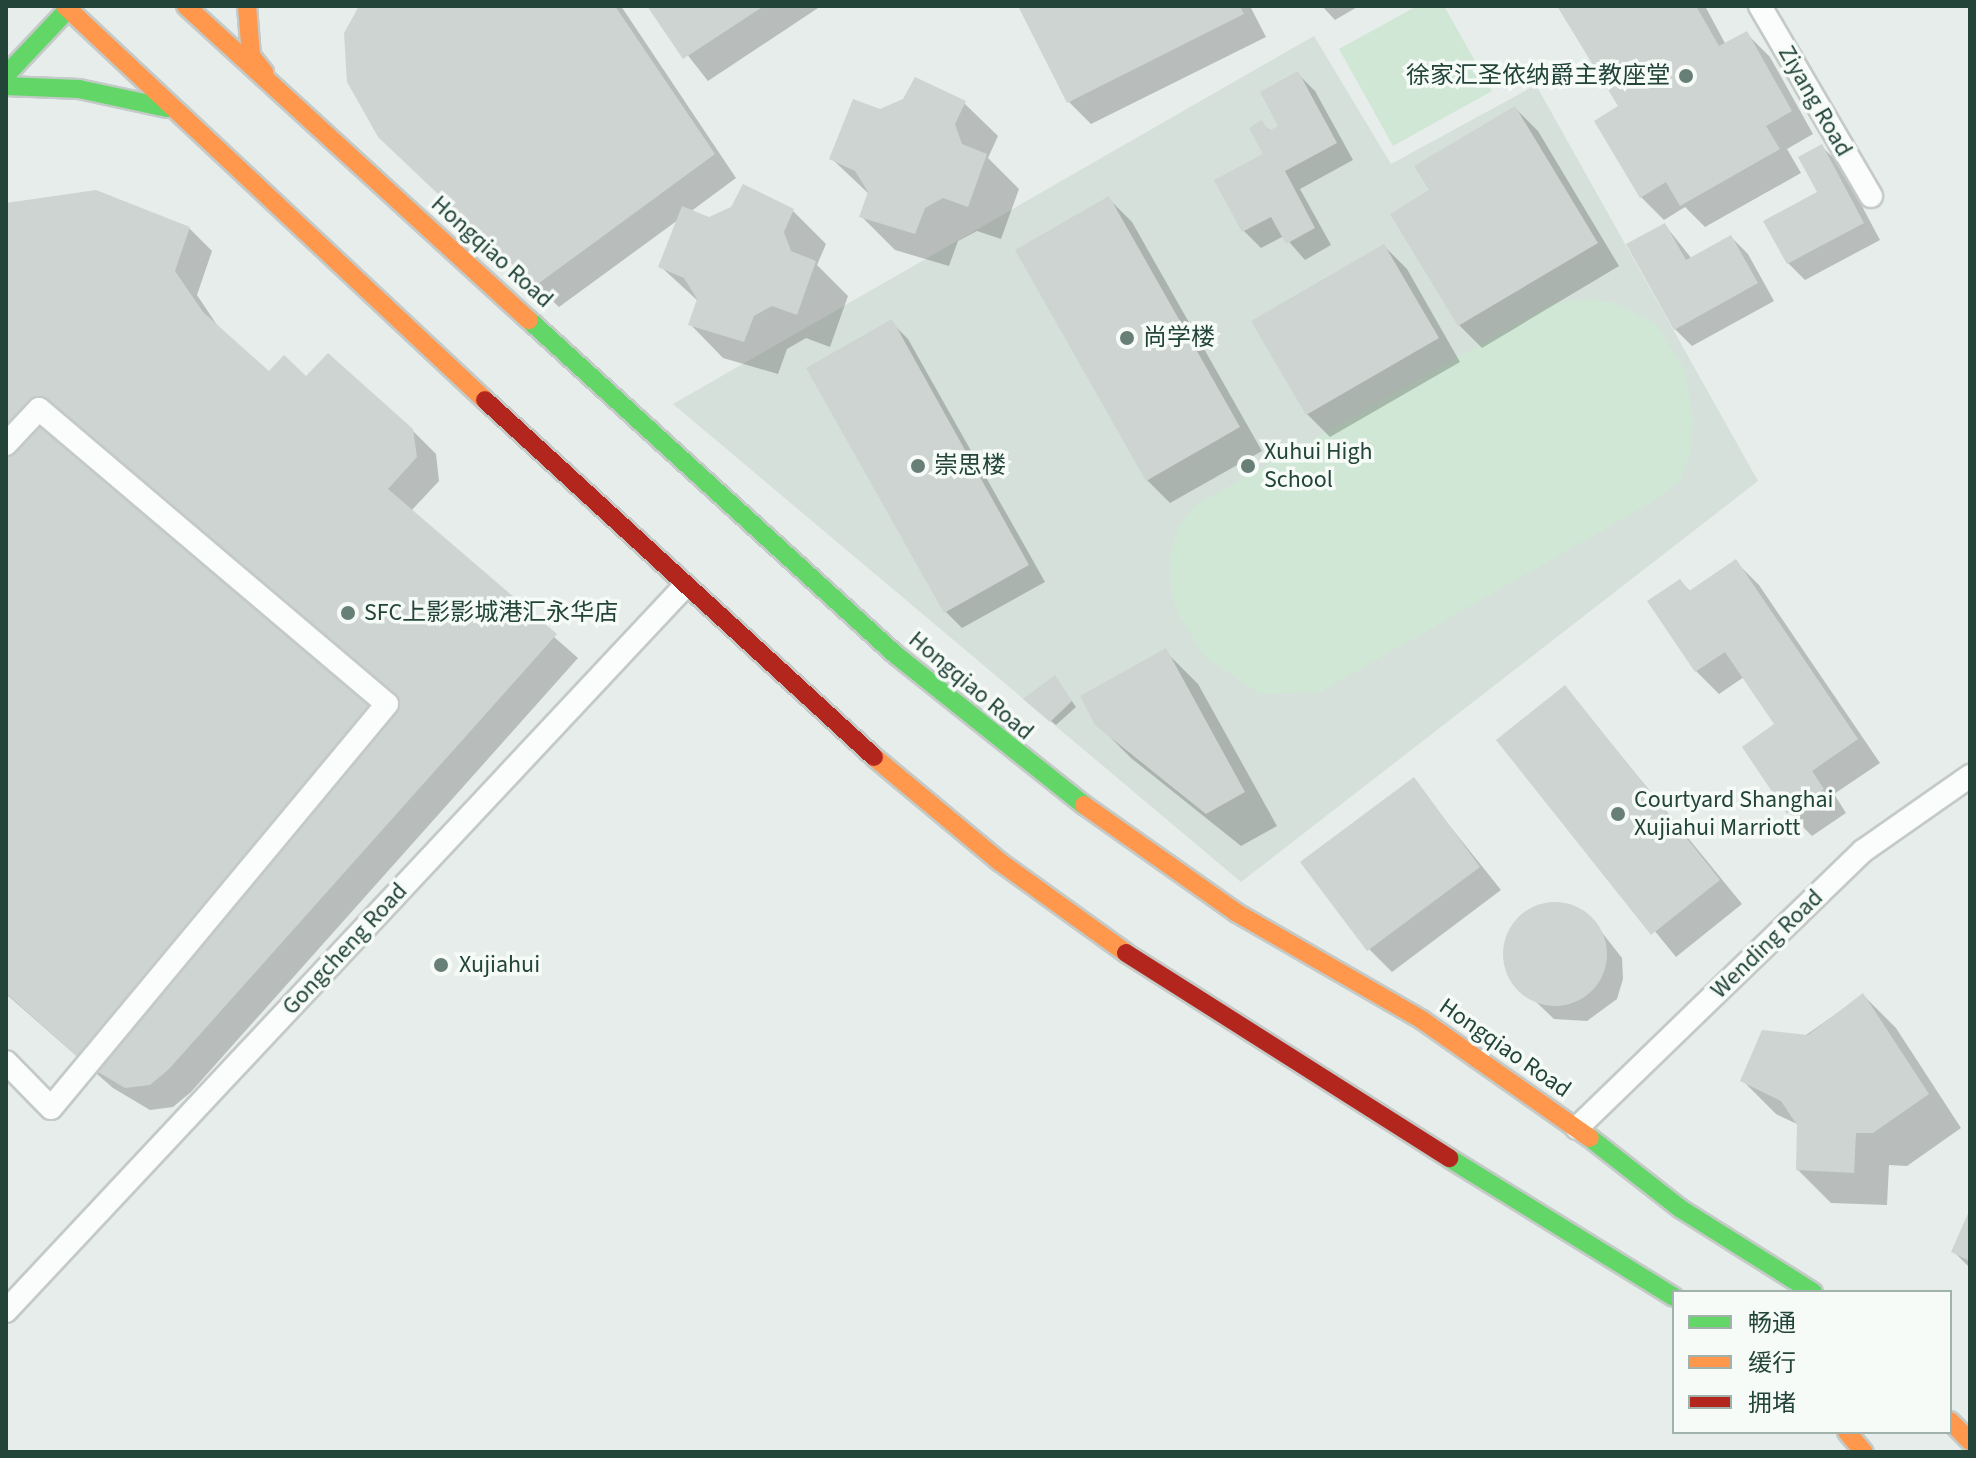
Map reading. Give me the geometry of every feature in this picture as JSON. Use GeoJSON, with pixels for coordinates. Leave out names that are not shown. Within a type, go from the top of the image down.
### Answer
{"type":"FeatureCollection","features":[{"type":"Feature","properties":{"kind":"main road","name":"Hongqiao Road"},"geometry":{"type":"LineString","coordinates":[[186,6],[896,655],[1037,772],[1237,913],[1422,1020],[1577,1128],[1681,1209],[1810,1290]]}},
{"type":"Feature","properties":{"kind":"main road"},"geometry":{"type":"LineString","coordinates":[[247,6],[251,56],[277,88]]}},
{"type":"Feature","properties":{"kind":"main road"},"geometry":{"type":"LineString","coordinates":[[6,75],[68,7],[172,110],[684,587],[828,719],[1000,862],[1148,969],[1672,1296]]}},
{"type":"Feature","properties":{"kind":"main road"},"geometry":{"type":"LineString","coordinates":[[6,86],[79,89],[172,110]]}},
{"type":"Feature","properties":{"kind":"main road"},"geometry":{"type":"LineString","coordinates":[[1952,1423],[1970,1441]]}},
{"type":"Feature","properties":{"kind":"main road"},"geometry":{"type":"LineString","coordinates":[[1849,1434],[1864,1452]]}},
{"type":"Feature","properties":{"kind":"street","name":"Ziyang Road"},"geometry":{"type":"LineString","coordinates":[[1760,6],[1871,196]]}},
{"type":"Feature","properties":{"kind":"street"},"geometry":{"type":"LineString","coordinates":[[6,444],[39,409],[387,704],[51,1108],[6,1062]]}},
{"type":"Feature","properties":{"kind":"street","name":"Gongcheng Road"},"geometry":{"type":"LineString","coordinates":[[6,1311],[684,587]]}},
{"type":"Feature","properties":{"kind":"street","name":"Wending Road"},"geometry":{"type":"LineString","coordinates":[[1577,1128],[1863,851],[1970,776]]}},
{"type":"Feature","properties":{"kind":"shaded area","name":"Xuhui High School"},"geometry":{"type":"Polygon","coordinates":[[[1314,36],[1391,164],[1536,85],[1758,481],[1241,882],[673,404],[1314,36]]]}},
{"type":"Feature","properties":{"kind":"green space"},"geometry":{"type":"Polygon","coordinates":[[[1417,6],[1444,6],[1492,91],[1393,146],[1339,49],[1417,6]]]}},
{"type":"Feature","properties":{"kind":"green space"},"geometry":{"type":"Polygon","coordinates":[[[1583,299],[1611,302],[1656,324],[1685,371],[1693,421],[1691,451],[1680,480],[1652,502],[1320,692],[1260,694],[1204,656],[1177,611],[1171,590],[1170,553],[1179,526],[1196,505],[1552,304],[1583,299]]]}},
{"type":"Feature","properties":{"kind":"building"},"geometry":{"type":"Polygon","coordinates":[[[359,6],[615,6],[715,154],[535,286],[378,137],[347,82],[344,33],[359,6]]]}},
{"type":"Feature","properties":{"kind":"building"},"geometry":{"type":"Polygon","coordinates":[[[647,6],[764,6],[683,59],[647,6]]]}},
{"type":"Feature","properties":{"kind":"building"},"geometry":{"type":"Polygon","coordinates":[[[1018,6],[1240,6],[1244,14],[1067,103],[1018,6]]]}},
{"type":"Feature","properties":{"kind":"building","name":"徐家汇圣依纳爵主教座堂"},"geometry":{"type":"Polygon","coordinates":[[[1557,6],[1696,6],[1719,46],[1747,31],[1792,111],[1766,126],[1780,149],[1680,206],[1666,182],[1640,198],[1594,121],[1618,106],[1557,6]]]}},
{"type":"Feature","properties":{"kind":"building"},"geometry":{"type":"Polygon","coordinates":[[[1298,71],[1337,143],[1285,171],[1315,228],[1286,244],[1271,217],[1242,232],[1214,180],[1263,154],[1249,128],[1262,120],[1269,131],[1278,126],[1260,92],[1298,71]]]}},
{"type":"Feature","properties":{"kind":"building"},"geometry":{"type":"Polygon","coordinates":[[[915,77],[966,101],[955,124],[962,144],[987,154],[968,207],[943,198],[925,208],[915,234],[859,217],[868,192],[855,171],[829,159],[853,99],[880,109],[903,99],[915,77]]]}},
{"type":"Feature","properties":{"kind":"building"},"geometry":{"type":"Polygon","coordinates":[[[1515,106],[1598,243],[1458,326],[1390,214],[1429,190],[1414,166],[1515,106]]]}},
{"type":"Feature","properties":{"kind":"building"},"geometry":{"type":"Polygon","coordinates":[[[1822,144],[1864,223],[1787,264],[1763,221],[1817,192],[1798,157],[1822,144]]]}},
{"type":"Feature","properties":{"kind":"building"},"geometry":{"type":"Polygon","coordinates":[[[743,184],[794,209],[784,232],[791,251],[816,261],[797,315],[772,306],[754,316],[744,342],[688,325],[697,299],[684,278],[658,267],[682,206],[709,217],[731,207],[743,184]]]}},
{"type":"Feature","properties":{"kind":"building"},"geometry":{"type":"Polygon","coordinates":[[[96,190],[190,227],[175,271],[203,312],[269,371],[284,355],[306,376],[328,353],[413,429],[417,457],[388,489],[557,634],[169,1069],[150,1085],[125,1088],[88,1066],[6,993],[6,203],[96,190]]]}},
{"type":"Feature","properties":{"kind":"building","name":"尚学楼"},"geometry":{"type":"Polygon","coordinates":[[[1109,196],[1240,427],[1146,481],[1015,250],[1109,196]]]}},
{"type":"Feature","properties":{"kind":"building"},"geometry":{"type":"Polygon","coordinates":[[[1665,223],[1686,260],[1731,235],[1758,283],[1674,330],[1626,244],[1665,223]]]}},
{"type":"Feature","properties":{"kind":"building"},"geometry":{"type":"Polygon","coordinates":[[[1384,244],[1439,338],[1306,415],[1251,321],[1384,244]]]}},
{"type":"Feature","properties":{"kind":"building","name":"崇思楼"},"geometry":{"type":"Polygon","coordinates":[[[892,319],[1029,565],[944,613],[806,368],[892,319]]]}},
{"type":"Feature","properties":{"kind":"building"},"geometry":{"type":"Polygon","coordinates":[[[1736,559],[1858,739],[1812,771],[1824,789],[1787,814],[1742,747],[1774,724],[1725,652],[1695,672],[1647,601],[1680,579],[1689,591],[1736,559]]]}},
{"type":"Feature","properties":{"kind":"building"},"geometry":{"type":"Polygon","coordinates":[[[1166,648],[1245,792],[1206,814],[1095,725],[1080,696],[1166,648]]]}},
{"type":"Feature","properties":{"kind":"building"},"geometry":{"type":"Polygon","coordinates":[[[1055,675],[1072,701],[1050,722],[1023,699],[1055,675]]]}},
{"type":"Feature","properties":{"kind":"building"},"geometry":{"type":"Polygon","coordinates":[[[1565,685],[1720,880],[1651,935],[1496,740],[1565,685]]]}},
{"type":"Feature","properties":{"kind":"building"},"geometry":{"type":"Polygon","coordinates":[[[1414,777],[1480,867],[1367,951],[1300,862],[1414,777]]]}},
{"type":"Feature","properties":{"kind":"building"},"geometry":{"type":"Polygon","coordinates":[[[1555,902],[1575,906],[1592,917],[1603,934],[1607,954],[1603,974],[1592,991],[1575,1002],[1555,1006],[1535,1002],[1518,991],[1507,974],[1503,954],[1507,934],[1518,917],[1535,906],[1555,902]]]}},
{"type":"Feature","properties":{"kind":"building"},"geometry":{"type":"Polygon","coordinates":[[[1863,993],[1929,1094],[1873,1133],[1856,1133],[1854,1173],[1796,1170],[1797,1125],[1781,1101],[1740,1081],[1762,1030],[1808,1035],[1863,993]]]}},
{"type":"Feature","properties":{"kind":"building"},"geometry":{"type":"Polygon","coordinates":[[[1970,1209],[1970,1261],[1951,1252],[1970,1209]]]}},
{"type":"Feature","properties":{"kind":"traffic: fast"},"geometry":{"type":"LineString","coordinates":[[6,75],[71,6]]}},
{"type":"Feature","properties":{"kind":"traffic: fast"},"geometry":{"type":"LineString","coordinates":[[6,86],[79,89],[168,108]]}},
{"type":"Feature","properties":{"kind":"traffic: fast"},"geometry":{"type":"LineString","coordinates":[[529,320],[896,655],[1084,805]]}},
{"type":"Feature","properties":{"kind":"traffic: fast"},"geometry":{"type":"LineString","coordinates":[[1590,1138],[1681,1209],[1810,1290]]}},
{"type":"Feature","properties":{"kind":"traffic: fast"},"geometry":{"type":"LineString","coordinates":[[1449,1158],[1672,1296]]}},
{"type":"Feature","properties":{"kind":"traffic: slow"},"geometry":{"type":"LineString","coordinates":[[65,6],[485,400]]}},
{"type":"Feature","properties":{"kind":"traffic: slow"},"geometry":{"type":"LineString","coordinates":[[186,6],[529,320]]}},
{"type":"Feature","properties":{"kind":"traffic: slow"},"geometry":{"type":"LineString","coordinates":[[247,6],[251,56],[264,72]]}},
{"type":"Feature","properties":{"kind":"traffic: slow"},"geometry":{"type":"LineString","coordinates":[[874,757],[1000,862],[1126,953]]}},
{"type":"Feature","properties":{"kind":"traffic: slow"},"geometry":{"type":"LineString","coordinates":[[1084,805],[1237,913],[1422,1020],[1590,1138]]}},
{"type":"Feature","properties":{"kind":"traffic: slow"},"geometry":{"type":"LineString","coordinates":[[1952,1423],[1970,1441]]}},
{"type":"Feature","properties":{"kind":"traffic: slow"},"geometry":{"type":"LineString","coordinates":[[1849,1434],[1864,1452]]}},
{"type":"Feature","properties":{"kind":"traffic: jam"},"geometry":{"type":"LineString","coordinates":[[485,400],[874,757]]}},
{"type":"Feature","properties":{"kind":"traffic: jam"},"geometry":{"type":"LineString","coordinates":[[1126,953],[1449,1158]]}},
{"type":"Feature","properties":{"kind":"place","name":"徐家汇圣依纳爵主教座堂"},"geometry":{"type":"Point","coordinates":[1686,76]}},
{"type":"Feature","properties":{"kind":"place","name":"尚学楼"},"geometry":{"type":"Point","coordinates":[1127,338]}},
{"type":"Feature","properties":{"kind":"place","name":"崇思楼"},"geometry":{"type":"Point","coordinates":[918,466]}},
{"type":"Feature","properties":{"kind":"place","name":"Xuhui High School"},"geometry":{"type":"Point","coordinates":[1248,466]}},
{"type":"Feature","properties":{"kind":"place","name":"SFC上影影城港汇永华店"},"geometry":{"type":"Point","coordinates":[348,613]}},
{"type":"Feature","properties":{"kind":"place","name":"Courtyard Shanghai Xujiahui Marriott"},"geometry":{"type":"Point","coordinates":[1618,814]}},
{"type":"Feature","properties":{"kind":"place","name":"Xujiahui"},"geometry":{"type":"Point","coordinates":[441,965]}}]}
